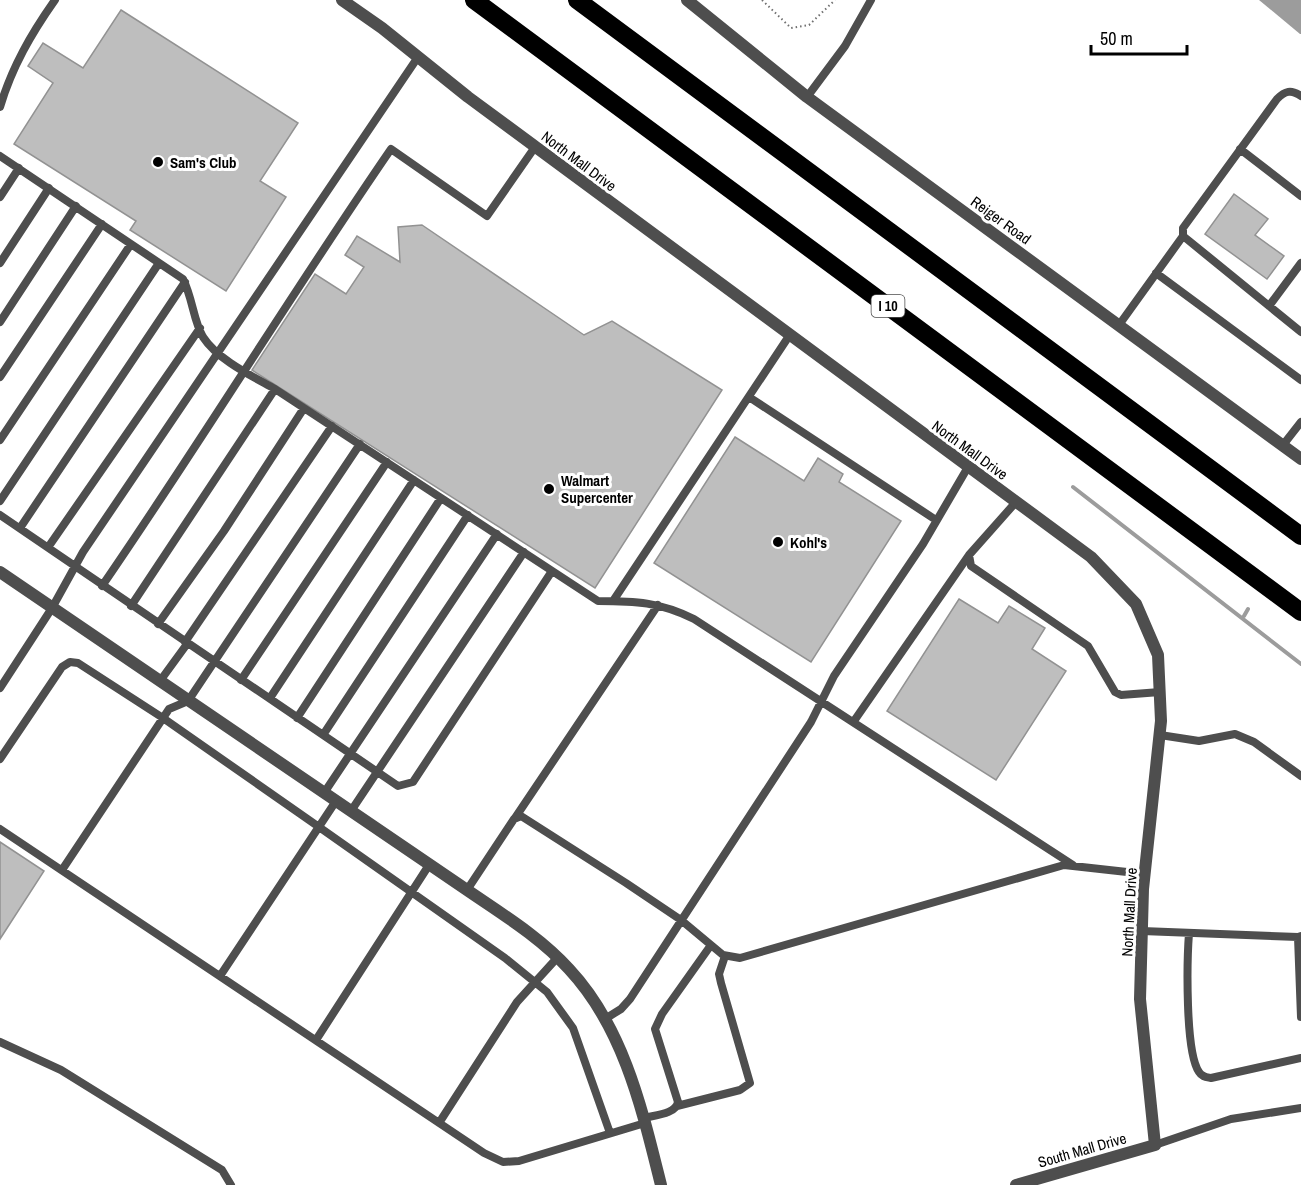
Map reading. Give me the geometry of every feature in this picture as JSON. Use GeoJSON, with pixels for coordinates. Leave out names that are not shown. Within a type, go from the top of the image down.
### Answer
{"type":"FeatureCollection","features":[{"type":"Feature","properties":{"kind":"highway","name":"I 10"},"geometry":{"type":"LineString","coordinates":[[474,0],[1301,612]]}},
{"type":"Feature","properties":{"kind":"highway"},"geometry":{"type":"LineString","coordinates":[[577,0],[1301,536]]}},
{"type":"Feature","properties":{"kind":"street","name":"North Mall Drive"},"geometry":{"type":"LineString","coordinates":[[342,0],[789,336],[1091,557],[1136,604],[1158,655],[1160,692],[1160,735],[1145,874],[1140,999],[1155,1145]]}},
{"type":"Feature","properties":{"kind":"street","name":"Reiger Road"},"geometry":{"type":"LineString","coordinates":[[687,0],[807,97],[1301,459]]}},
{"type":"Feature","properties":{"kind":"street"},"geometry":{"type":"LineString","coordinates":[[0,572],[467,890],[527,932],[568,968],[605,1019],[623,1054],[645,1120],[662,1185]]}},
{"type":"Feature","properties":{"kind":"street","name":"South Mall Drive"},"geometry":{"type":"LineString","coordinates":[[1016,1185],[1155,1145]]}},
{"type":"Feature","properties":{"kind":"lane"},"geometry":{"type":"LineString","coordinates":[[0,107],[8,80],[26,41],[55,0]]}},
{"type":"Feature","properties":{"kind":"lane"},"geometry":{"type":"LineString","coordinates":[[807,97],[844,46],[871,0]]}},
{"type":"Feature","properties":{"kind":"lane"},"geometry":{"type":"LineString","coordinates":[[0,688],[52,608],[76,564],[418,57]]}},
{"type":"Feature","properties":{"kind":"lane"},"geometry":{"type":"LineString","coordinates":[[1119,325],[1183,236],[1183,228],[1188,219],[1281,95],[1294,91],[1301,96]]}},
{"type":"Feature","properties":{"kind":"lane"},"geometry":{"type":"LineString","coordinates":[[102,586],[244,372],[312,263],[391,149],[487,216],[535,147]]}},
{"type":"Feature","properties":{"kind":"lane"},"geometry":{"type":"LineString","coordinates":[[1240,149],[1301,196]]}},
{"type":"Feature","properties":{"kind":"lane"},"geometry":{"type":"LineString","coordinates":[[0,156],[185,282],[192,296],[204,338],[244,372],[275,389],[598,601],[658,605],[694,620],[822,700],[1073,865]]}},
{"type":"Feature","properties":{"kind":"lane"},"geometry":{"type":"LineString","coordinates":[[0,197],[19,168]]}},
{"type":"Feature","properties":{"kind":"lane"},"geometry":{"type":"LineString","coordinates":[[0,263],[49,188]]}},
{"type":"Feature","properties":{"kind":"lane"},"geometry":{"type":"LineString","coordinates":[[0,322],[76,206]]}},
{"type":"Feature","properties":{"kind":"lane"},"geometry":{"type":"LineString","coordinates":[[0,378],[102,224]]}},
{"type":"Feature","properties":{"kind":"lane"},"geometry":{"type":"LineString","coordinates":[[1183,236],[1301,332]]}},
{"type":"Feature","properties":{"kind":"lane"},"geometry":{"type":"LineString","coordinates":[[0,440],[131,244]]}},
{"type":"Feature","properties":{"kind":"lane"},"geometry":{"type":"LineString","coordinates":[[0,501],[159,263]]}},
{"type":"Feature","properties":{"kind":"lane"},"geometry":{"type":"LineString","coordinates":[[1269,306],[1301,263]]}},
{"type":"Feature","properties":{"kind":"lane"},"geometry":{"type":"LineString","coordinates":[[1156,273],[1301,380]]}},
{"type":"Feature","properties":{"kind":"lane"},"geometry":{"type":"LineString","coordinates":[[20,528],[185,282]]}},
{"type":"Feature","properties":{"kind":"lane"},"geometry":{"type":"LineString","coordinates":[[49,546],[200,328]]}},
{"type":"Feature","properties":{"kind":"lane"},"geometry":{"type":"LineString","coordinates":[[613,601],[789,336]]}},
{"type":"Feature","properties":{"kind":"lane"},"geometry":{"type":"LineString","coordinates":[[131,606],[275,389]]}},
{"type":"Feature","properties":{"kind":"lane"},"geometry":{"type":"LineString","coordinates":[[749,397],[936,520]]}},
{"type":"Feature","properties":{"kind":"lane"},"geometry":{"type":"LineString","coordinates":[[158,624],[224,531],[303,408]]}},
{"type":"Feature","properties":{"kind":"lane"},"geometry":{"type":"LineString","coordinates":[[1283,446],[1301,422]]}},
{"type":"Feature","properties":{"kind":"lane"},"geometry":{"type":"LineString","coordinates":[[160,681],[332,426]]}},
{"type":"Feature","properties":{"kind":"lane"},"geometry":{"type":"LineString","coordinates":[[62,870],[169,709],[188,701],[360,444]]}},
{"type":"Feature","properties":{"kind":"lane"},"geometry":{"type":"LineString","coordinates":[[241,680],[387,462]]}},
{"type":"Feature","properties":{"kind":"lane"},"geometry":{"type":"LineString","coordinates":[[605,1019],[621,1009],[630,999],[811,722],[834,676],[923,544],[968,467]]}},
{"type":"Feature","properties":{"kind":"lane"},"geometry":{"type":"LineString","coordinates":[[270,698],[414,480]]}},
{"type":"Feature","properties":{"kind":"lane"},"geometry":{"type":"LineString","coordinates":[[297,718],[441,498]]}},
{"type":"Feature","properties":{"kind":"lane"},"geometry":{"type":"LineString","coordinates":[[854,721],[969,555],[1016,502]]}},
{"type":"Feature","properties":{"kind":"lane"},"geometry":{"type":"LineString","coordinates":[[0,514],[76,564],[131,606],[398,786],[413,782],[552,571]]}},
{"type":"Feature","properties":{"kind":"lane"},"geometry":{"type":"LineString","coordinates":[[323,735],[468,515]]}},
{"type":"Feature","properties":{"kind":"lane"},"geometry":{"type":"LineString","coordinates":[[324,793],[497,534]]}},
{"type":"Feature","properties":{"kind":"lane"},"geometry":{"type":"LineString","coordinates":[[351,811],[524,552]]}},
{"type":"Feature","properties":{"kind":"lane"},"geometry":{"type":"LineString","coordinates":[[969,555],[970,566],[1088,646],[1115,692],[1121,695],[1160,692]]}},
{"type":"Feature","properties":{"kind":"lane"},"geometry":{"type":"LineString","coordinates":[[467,890],[658,605]]}},
{"type":"Feature","properties":{"kind":"lane"},"geometry":{"type":"LineString","coordinates":[[0,759],[63,667],[70,662],[78,663],[163,718],[319,827],[547,992],[573,1028],[610,1133]]}},
{"type":"Feature","properties":{"kind":"lane"},"geometry":{"type":"LineString","coordinates":[[1160,735],[1199,741],[1235,734],[1254,742],[1301,776]]}},
{"type":"Feature","properties":{"kind":"lane"},"geometry":{"type":"LineString","coordinates":[[220,976],[336,801]]}},
{"type":"Feature","properties":{"kind":"lane"},"geometry":{"type":"LineString","coordinates":[[514,819],[521,816],[528,819],[681,920],[725,956],[740,958],[1056,867],[1073,865],[1145,874]]}},
{"type":"Feature","properties":{"kind":"lane"},"geometry":{"type":"LineString","coordinates":[[0,829],[439,1123],[503,1162],[519,1161],[673,1111],[678,1102],[656,1029],[662,1014],[711,945]]}},
{"type":"Feature","properties":{"kind":"lane"},"geometry":{"type":"LineString","coordinates":[[316,1040],[429,865]]}},
{"type":"Feature","properties":{"kind":"lane"},"geometry":{"type":"LineString","coordinates":[[1142,931],[1300,937],[1301,1017]]}},
{"type":"Feature","properties":{"kind":"lane"},"geometry":{"type":"LineString","coordinates":[[1189,933],[1188,1021],[1197,1070],[1203,1076],[1211,1078],[1301,1058]]}},
{"type":"Feature","properties":{"kind":"lane"},"geometry":{"type":"LineString","coordinates":[[677,1106],[740,1090],[750,1083],[719,974],[725,956]]}},
{"type":"Feature","properties":{"kind":"lane"},"geometry":{"type":"LineString","coordinates":[[439,1123],[517,1002],[557,958]]}},
{"type":"Feature","properties":{"kind":"lane"},"geometry":{"type":"LineString","coordinates":[[0,1042],[61,1070],[222,1170],[231,1185]]}},
{"type":"Feature","properties":{"kind":"lane"},"geometry":{"type":"LineString","coordinates":[[1155,1145],[1231,1119],[1301,1108]]}},
{"type":"Feature","properties":{"kind":"path"},"geometry":{"type":"LineString","coordinates":[[762,0],[791,28],[808,25],[835,0]]}},
{"type":"Feature","properties":{"kind":"shaded area"},"geometry":{"type":"Polygon","coordinates":[[[1259,0],[1301,0],[1301,34],[1300,34],[1259,0]]]}},
{"type":"Feature","properties":{"kind":"building","name":"Sam's Club"},"geometry":{"type":"Polygon","coordinates":[[[121,10],[298,123],[260,181],[286,197],[226,291],[130,230],[136,221],[14,144],[53,83],[28,66],[43,43],[83,68],[121,10]]]}},
{"type":"Feature","properties":{"kind":"building"},"geometry":{"type":"Polygon","coordinates":[[[1234,194],[1268,219],[1255,235],[1284,256],[1267,279],[1205,234],[1234,194]]]}},
{"type":"Feature","properties":{"kind":"building","name":"Walmart Supercenter"},"geometry":{"type":"Polygon","coordinates":[[[422,225],[584,335],[612,321],[722,390],[595,588],[252,370],[315,274],[346,294],[364,267],[345,255],[357,236],[400,262],[398,227],[422,225]]]}},
{"type":"Feature","properties":{"kind":"building","name":"Kohl's"},"geometry":{"type":"Polygon","coordinates":[[[735,437],[804,481],[818,458],[843,474],[839,482],[901,521],[811,662],[654,563],[735,437]]]}},
{"type":"Feature","properties":{"kind":"building"},"geometry":{"type":"Polygon","coordinates":[[[959,599],[998,623],[1009,606],[1045,628],[1032,649],[1066,671],[996,780],[887,711],[959,599]]]}},
{"type":"Feature","properties":{"kind":"building"},"geometry":{"type":"Polygon","coordinates":[[[0,842],[44,871],[0,939],[0,842]]]}},
{"type":"Feature","properties":{"kind":"waterway"},"geometry":{"type":"LineString","coordinates":[[1073,487],[1301,664]]}},
{"type":"Feature","properties":{"kind":"waterway"},"geometry":{"type":"LineString","coordinates":[[1244,616],[1248,609]]}},
{"type":"Feature","properties":{"kind":"place","name":"Sam's Club"},"geometry":{"type":"Point","coordinates":[158,162]}},
{"type":"Feature","properties":{"kind":"place","name":"Walmart Supercenter"},"geometry":{"type":"Point","coordinates":[549,489]}},
{"type":"Feature","properties":{"kind":"place","name":"Kohl's"},"geometry":{"type":"Point","coordinates":[778,542]}}]}
